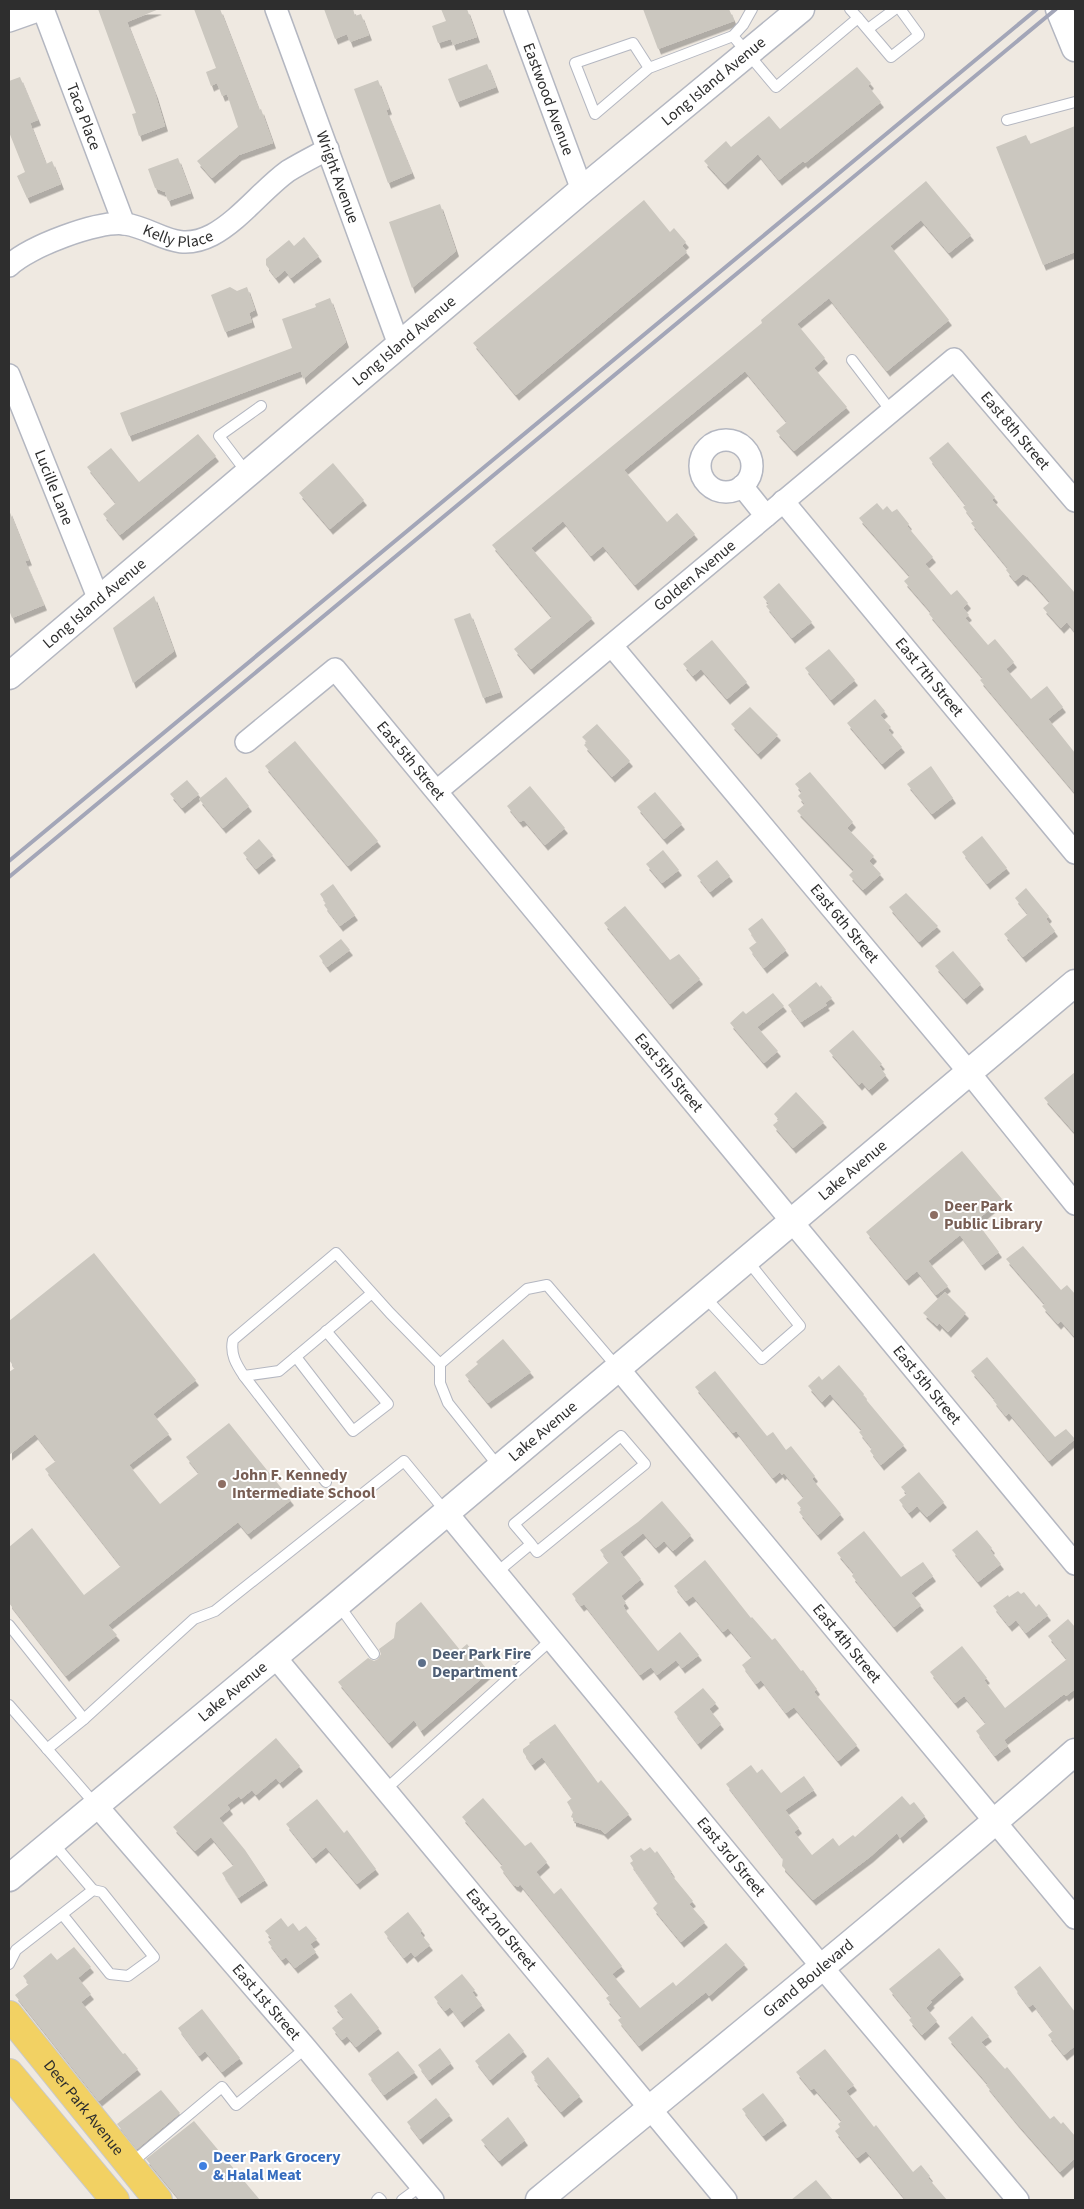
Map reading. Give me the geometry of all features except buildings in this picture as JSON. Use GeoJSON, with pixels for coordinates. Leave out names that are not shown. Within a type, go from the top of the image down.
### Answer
{"type":"FeatureCollection","features":[{"type":"Feature","properties":{"kind":"main road","name":"Deer Park Avenue"},"geometry":{"type":"LineString","coordinates":[[9,2015],[158,2200]]}},
{"type":"Feature","properties":{"kind":"main road","name":"Deer Park Avenue"},"geometry":{"type":"LineString","coordinates":[[9,2073],[115,2200]]}},
{"type":"Feature","properties":{"kind":"street"},"geometry":{"type":"LineString","coordinates":[[9,21],[43,9]]}},
{"type":"Feature","properties":{"kind":"street","name":"Taca Place"},"geometry":{"type":"LineString","coordinates":[[43,9],[124,224]]}},
{"type":"Feature","properties":{"kind":"street","name":"Wright Avenue"},"geometry":{"type":"LineString","coordinates":[[276,9],[399,346]]}},
{"type":"Feature","properties":{"kind":"street","name":"Eastwood Avenue"},"geometry":{"type":"LineString","coordinates":[[515,9],[582,190]]}},
{"type":"Feature","properties":{"kind":"street"},"geometry":{"type":"LineString","coordinates":[[1059,9],[1075,48]]}},
{"type":"Feature","properties":{"kind":"street","name":"Long Island Avenue"},"geometry":{"type":"LineString","coordinates":[[9,676],[582,190],[740,44],[791,12]]}},
{"type":"Feature","properties":{"kind":"street","name":"Kelly Place"},"geometry":{"type":"LineString","coordinates":[[9,266],[13,261],[46,244],[92,226],[124,224],[182,243],[212,235],[288,172],[328,148]]}},
{"type":"Feature","properties":{"kind":"street","name":"Golden Avenue"},"geometry":{"type":"LineString","coordinates":[[437,792],[954,359]]}},
{"type":"Feature","properties":{"kind":"street","name":"East 8th Street"},"geometry":{"type":"LineString","coordinates":[[954,359],[1075,502]]}},
{"type":"Feature","properties":{"kind":"street","name":"Lucille Lane"},"geometry":{"type":"LineString","coordinates":[[9,375],[99,600]]}},
{"type":"Feature","properties":{"kind":"street"},"geometry":{"type":"LineString","coordinates":[[742,486],[766,516]]}},
{"type":"Feature","properties":{"kind":"street","name":"East 7th Street"},"geometry":{"type":"LineString","coordinates":[[783,501],[1075,853]]}},
{"type":"Feature","properties":{"kind":"street","name":"East 6th Street"},"geometry":{"type":"LineString","coordinates":[[612,646],[968,1072],[1075,1204]]}},
{"type":"Feature","properties":{"kind":"street","name":"East 5th Street"},"geometry":{"type":"LineString","coordinates":[[246,742],[334,669],[1075,1564]]}},
{"type":"Feature","properties":{"kind":"street","name":"Lake Avenue"},"geometry":{"type":"LineString","coordinates":[[9,1878],[447,1513],[1075,982]]}},
{"type":"Feature","properties":{"kind":"street","name":"East 4th Street"},"geometry":{"type":"LineString","coordinates":[[618,1368],[1075,1918]]}},
{"type":"Feature","properties":{"kind":"street","name":"East 3rd Street"},"geometry":{"type":"LineString","coordinates":[[447,1513],[822,1968],[1018,2200]]}},
{"type":"Feature","properties":{"kind":"street","name":"East 2nd Street"},"geometry":{"type":"LineString","coordinates":[[275,1657],[726,2200]]}},
{"type":"Feature","properties":{"kind":"street","name":"Grand Boulevard"},"geometry":{"type":"LineString","coordinates":[[538,2200],[822,1968],[1075,1752]]}},
{"type":"Feature","properties":{"kind":"street","name":"East 1st Street"},"geometry":{"type":"LineString","coordinates":[[97,1806],[306,2048],[427,2193]]}},
{"type":"Feature","properties":{"kind":"lane"},"geometry":{"type":"LineString","coordinates":[[752,9],[743,25],[740,44],[776,87],[858,18]]}},
{"type":"Feature","properties":{"kind":"lane"},"geometry":{"type":"LineString","coordinates":[[850,9],[891,57],[919,35],[900,9]]}},
{"type":"Feature","properties":{"kind":"lane"},"geometry":{"type":"LineString","coordinates":[[868,29],[895,9]]}},
{"type":"Feature","properties":{"kind":"lane"},"geometry":{"type":"LineString","coordinates":[[649,68],[633,44],[575,63],[595,114],[649,68],[740,44]]}},
{"type":"Feature","properties":{"kind":"lane"},"geometry":{"type":"LineString","coordinates":[[1007,120],[1075,102]]}},
{"type":"Feature","properties":{"kind":"lane"},"geometry":{"type":"LineString","coordinates":[[852,360],[891,411]]}},
{"type":"Feature","properties":{"kind":"lane"},"geometry":{"type":"LineString","coordinates":[[247,474],[219,436],[261,406]]}},
{"type":"Feature","properties":{"kind":"lane"},"geometry":{"type":"LineString","coordinates":[[326,1482],[244,1376],[231,1350],[233,1340],[336,1253],[440,1364],[440,1383],[448,1404],[500,1468]]}},
{"type":"Feature","properties":{"kind":"lane"},"geometry":{"type":"LineString","coordinates":[[704,1295],[762,1359],[800,1326],[746,1260]]}},
{"type":"Feature","properties":{"kind":"lane"},"geometry":{"type":"LineString","coordinates":[[440,1364],[527,1289],[547,1285],[618,1368]]}},
{"type":"Feature","properties":{"kind":"lane"},"geometry":{"type":"LineString","coordinates":[[244,1376],[279,1371],[372,1293]]}},
{"type":"Feature","properties":{"kind":"lane"},"geometry":{"type":"LineString","coordinates":[[296,1356],[353,1431],[388,1404],[326,1331]]}},
{"type":"Feature","properties":{"kind":"lane"},"geometry":{"type":"LineString","coordinates":[[621,1436],[645,1464],[537,1552],[530,1544],[514,1524],[621,1436]]}},
{"type":"Feature","properties":{"kind":"lane"},"geometry":{"type":"LineString","coordinates":[[47,1749],[84,1719],[194,1619],[215,1610],[404,1460],[447,1513]]}},
{"type":"Feature","properties":{"kind":"lane"},"geometry":{"type":"LineString","coordinates":[[496,1574],[530,1544]]}},
{"type":"Feature","properties":{"kind":"lane"},"geometry":{"type":"LineString","coordinates":[[338,1604],[374,1654]]}},
{"type":"Feature","properties":{"kind":"lane"},"geometry":{"type":"LineString","coordinates":[[9,1625],[84,1719]]}},
{"type":"Feature","properties":{"kind":"lane"},"geometry":{"type":"LineString","coordinates":[[385,1790],[551,1640]]}},
{"type":"Feature","properties":{"kind":"lane"},"geometry":{"type":"LineString","coordinates":[[9,1705],[97,1806]]}},
{"type":"Feature","properties":{"kind":"lane"},"geometry":{"type":"LineString","coordinates":[[52,1842],[93,1890],[102,1892],[154,1957],[128,1976],[110,1974],[62,1914]]}},
{"type":"Feature","properties":{"kind":"lane"},"geometry":{"type":"LineString","coordinates":[[9,1964],[16,1950],[93,1890]]}},
{"type":"Feature","properties":{"kind":"lane"},"geometry":{"type":"LineString","coordinates":[[130,2164],[222,2087],[236,2105],[306,2048]]}},
{"type":"Feature","properties":{"kind":"lane"},"geometry":{"type":"LineString","coordinates":[[402,2200],[427,2193]]}},
{"type":"Feature","properties":{"kind":"lane"},"geometry":{"type":"LineString","coordinates":[[377,2200],[379,2198],[381,2200]]}},
{"type":"Feature","properties":{"kind":"railway"},"geometry":{"type":"LineString","coordinates":[[9,861],[1037,9]]}},
{"type":"Feature","properties":{"kind":"railway"},"geometry":{"type":"LineString","coordinates":[[9,877],[1056,9]]}},
{"type":"Feature","properties":{"kind":"place","name":"Deer Park Public Library"},"geometry":{"type":"Point","coordinates":[934,1215]}},
{"type":"Feature","properties":{"kind":"place","name":"John F. Kennedy Intermediate School"},"geometry":{"type":"Point","coordinates":[222,1484]}},
{"type":"Feature","properties":{"kind":"place","name":"Deer Park Fire Department"},"geometry":{"type":"Point","coordinates":[422,1663]}},
{"type":"Feature","properties":{"kind":"place","name":"Deer Park Grocery & Halal Meat"},"geometry":{"type":"Point","coordinates":[203,2166]}}]}
